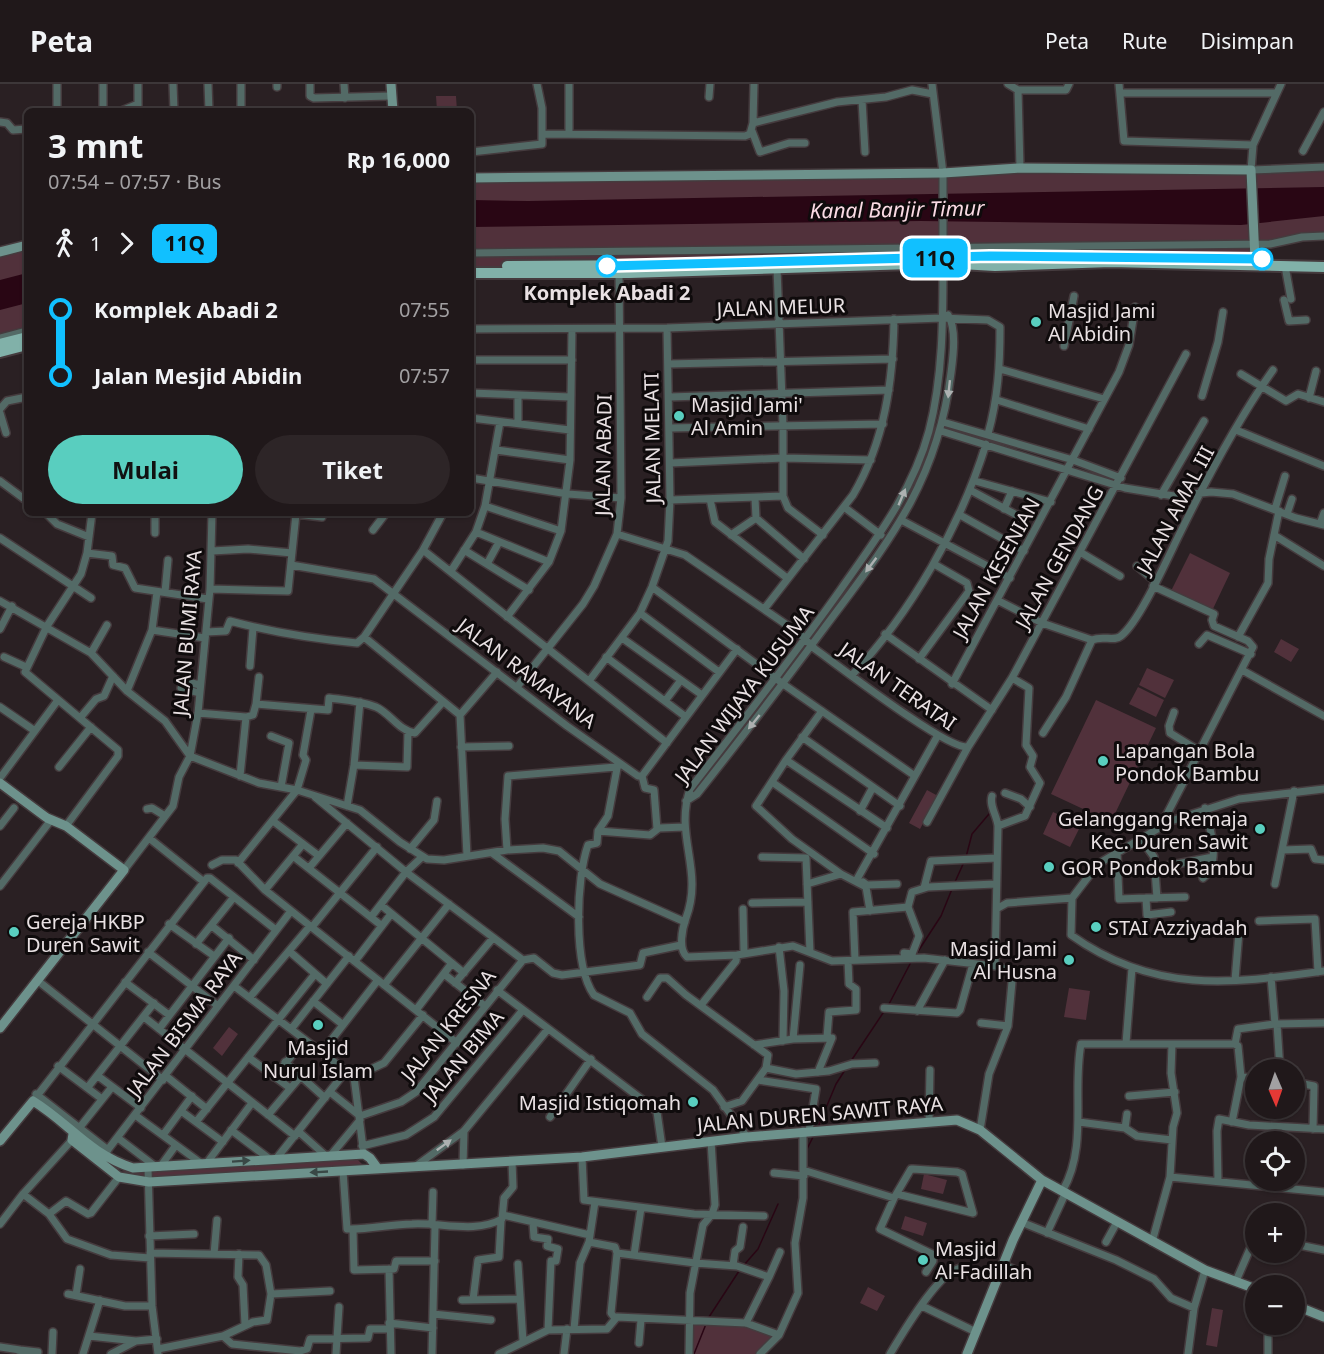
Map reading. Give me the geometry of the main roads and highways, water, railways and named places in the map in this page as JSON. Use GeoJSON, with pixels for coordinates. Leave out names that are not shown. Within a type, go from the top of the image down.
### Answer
{"type":"FeatureCollection","features":[{"type":"Feature","properties":{"kind":"main road"},"geometry":{"type":"LineString","coordinates":[[474,273],[990,256],[1324,261]]}},
{"type":"Feature","properties":{"kind":"main road"},"geometry":{"type":"LineString","coordinates":[[474,267],[777,268],[943,263],[995,266],[1120,262],[1324,267]]}},
{"type":"Feature","properties":{"kind":"main road"},"geometry":{"type":"LineString","coordinates":[[0,344],[24,338]]}},
{"type":"Feature","properties":{"kind":"main road"},"geometry":{"type":"LineString","coordinates":[[0,352],[24,346]]}},
{"type":"Feature","properties":{"kind":"water","name":"Kanal Banjir Timur"},"geometry":{"type":"Polygon","coordinates":[[[1324,187],[1324,216],[1241,225],[921,221],[474,227],[474,200],[1324,187]]]}},
{"type":"Feature","properties":{"kind":"water"},"geometry":{"type":"Polygon","coordinates":[[[24,274],[24,304],[0,310],[0,280],[24,274]]]}},
{"type":"Feature","properties":{"kind":"waterway"},"geometry":{"type":"LineString","coordinates":[[966,857],[972,834],[989,814]]}},
{"type":"Feature","properties":{"kind":"waterway"},"geometry":{"type":"LineString","coordinates":[[955,882],[964,862]]}},
{"type":"Feature","properties":{"kind":"waterway"},"geometry":{"type":"LineString","coordinates":[[915,956],[941,916],[952,889]]}},
{"type":"Feature","properties":{"kind":"waterway"},"geometry":{"type":"LineString","coordinates":[[888,1006],[911,962]]}},
{"type":"Feature","properties":{"kind":"waterway"},"geometry":{"type":"LineString","coordinates":[[851,1061],[885,1010]]}},
{"type":"Feature","properties":{"kind":"waterway"},"geometry":{"type":"LineString","coordinates":[[818,1127],[836,1084],[845,1070]]}},
{"type":"Feature","properties":{"kind":"waterway"},"geometry":{"type":"LineString","coordinates":[[806,1151],[813,1137]]}},
{"type":"Feature","properties":{"kind":"waterway"},"geometry":{"type":"LineString","coordinates":[[744,1265],[758,1249],[778,1204]]}},
{"type":"Feature","properties":{"kind":"waterway"},"geometry":{"type":"LineString","coordinates":[[709,1317],[739,1271]]}},
{"type":"Feature","properties":{"kind":"waterway"},"geometry":{"type":"LineString","coordinates":[[694,1354],[706,1324]]}},
{"type":"Feature","properties":{"kind":"place","name":"Komplek Abadi 2"},"geometry":{"type":"Point","coordinates":[607,266]}},
{"type":"Feature","properties":{"kind":"place","name":"Masjid Jami Al Abidin"},"geometry":{"type":"Point","coordinates":[1036,322]}},
{"type":"Feature","properties":{"kind":"place","name":"Masjid Jami' Al Amin"},"geometry":{"type":"Point","coordinates":[679,416]}},
{"type":"Feature","properties":{"kind":"place","name":"Lapangan Bola Pondok Bambu"},"geometry":{"type":"Point","coordinates":[1103,761]}},
{"type":"Feature","properties":{"kind":"place","name":"Gelanggang Remaja Kec. Duren Sawit"},"geometry":{"type":"Point","coordinates":[1260,829]}},
{"type":"Feature","properties":{"kind":"place","name":"GOR Pondok Bambu"},"geometry":{"type":"Point","coordinates":[1049,867]}},
{"type":"Feature","properties":{"kind":"place","name":"STAI Azziyadah"},"geometry":{"type":"Point","coordinates":[1096,927]}},
{"type":"Feature","properties":{"kind":"place","name":"Gereja HKBP Duren Sawit"},"geometry":{"type":"Point","coordinates":[14,932]}},
{"type":"Feature","properties":{"kind":"place","name":"Masjid Jami Al Husna"},"geometry":{"type":"Point","coordinates":[1069,960]}},
{"type":"Feature","properties":{"kind":"place","name":"Masjid Nurul Islam"},"geometry":{"type":"Point","coordinates":[318,1025]}},
{"type":"Feature","properties":{"kind":"place","name":"Masjid Istiqomah"},"geometry":{"type":"Point","coordinates":[693,1102]}},
{"type":"Feature","properties":{"kind":"place","name":"Masjid Al-Fadillah"},"geometry":{"type":"Point","coordinates":[923,1260]}}]}
